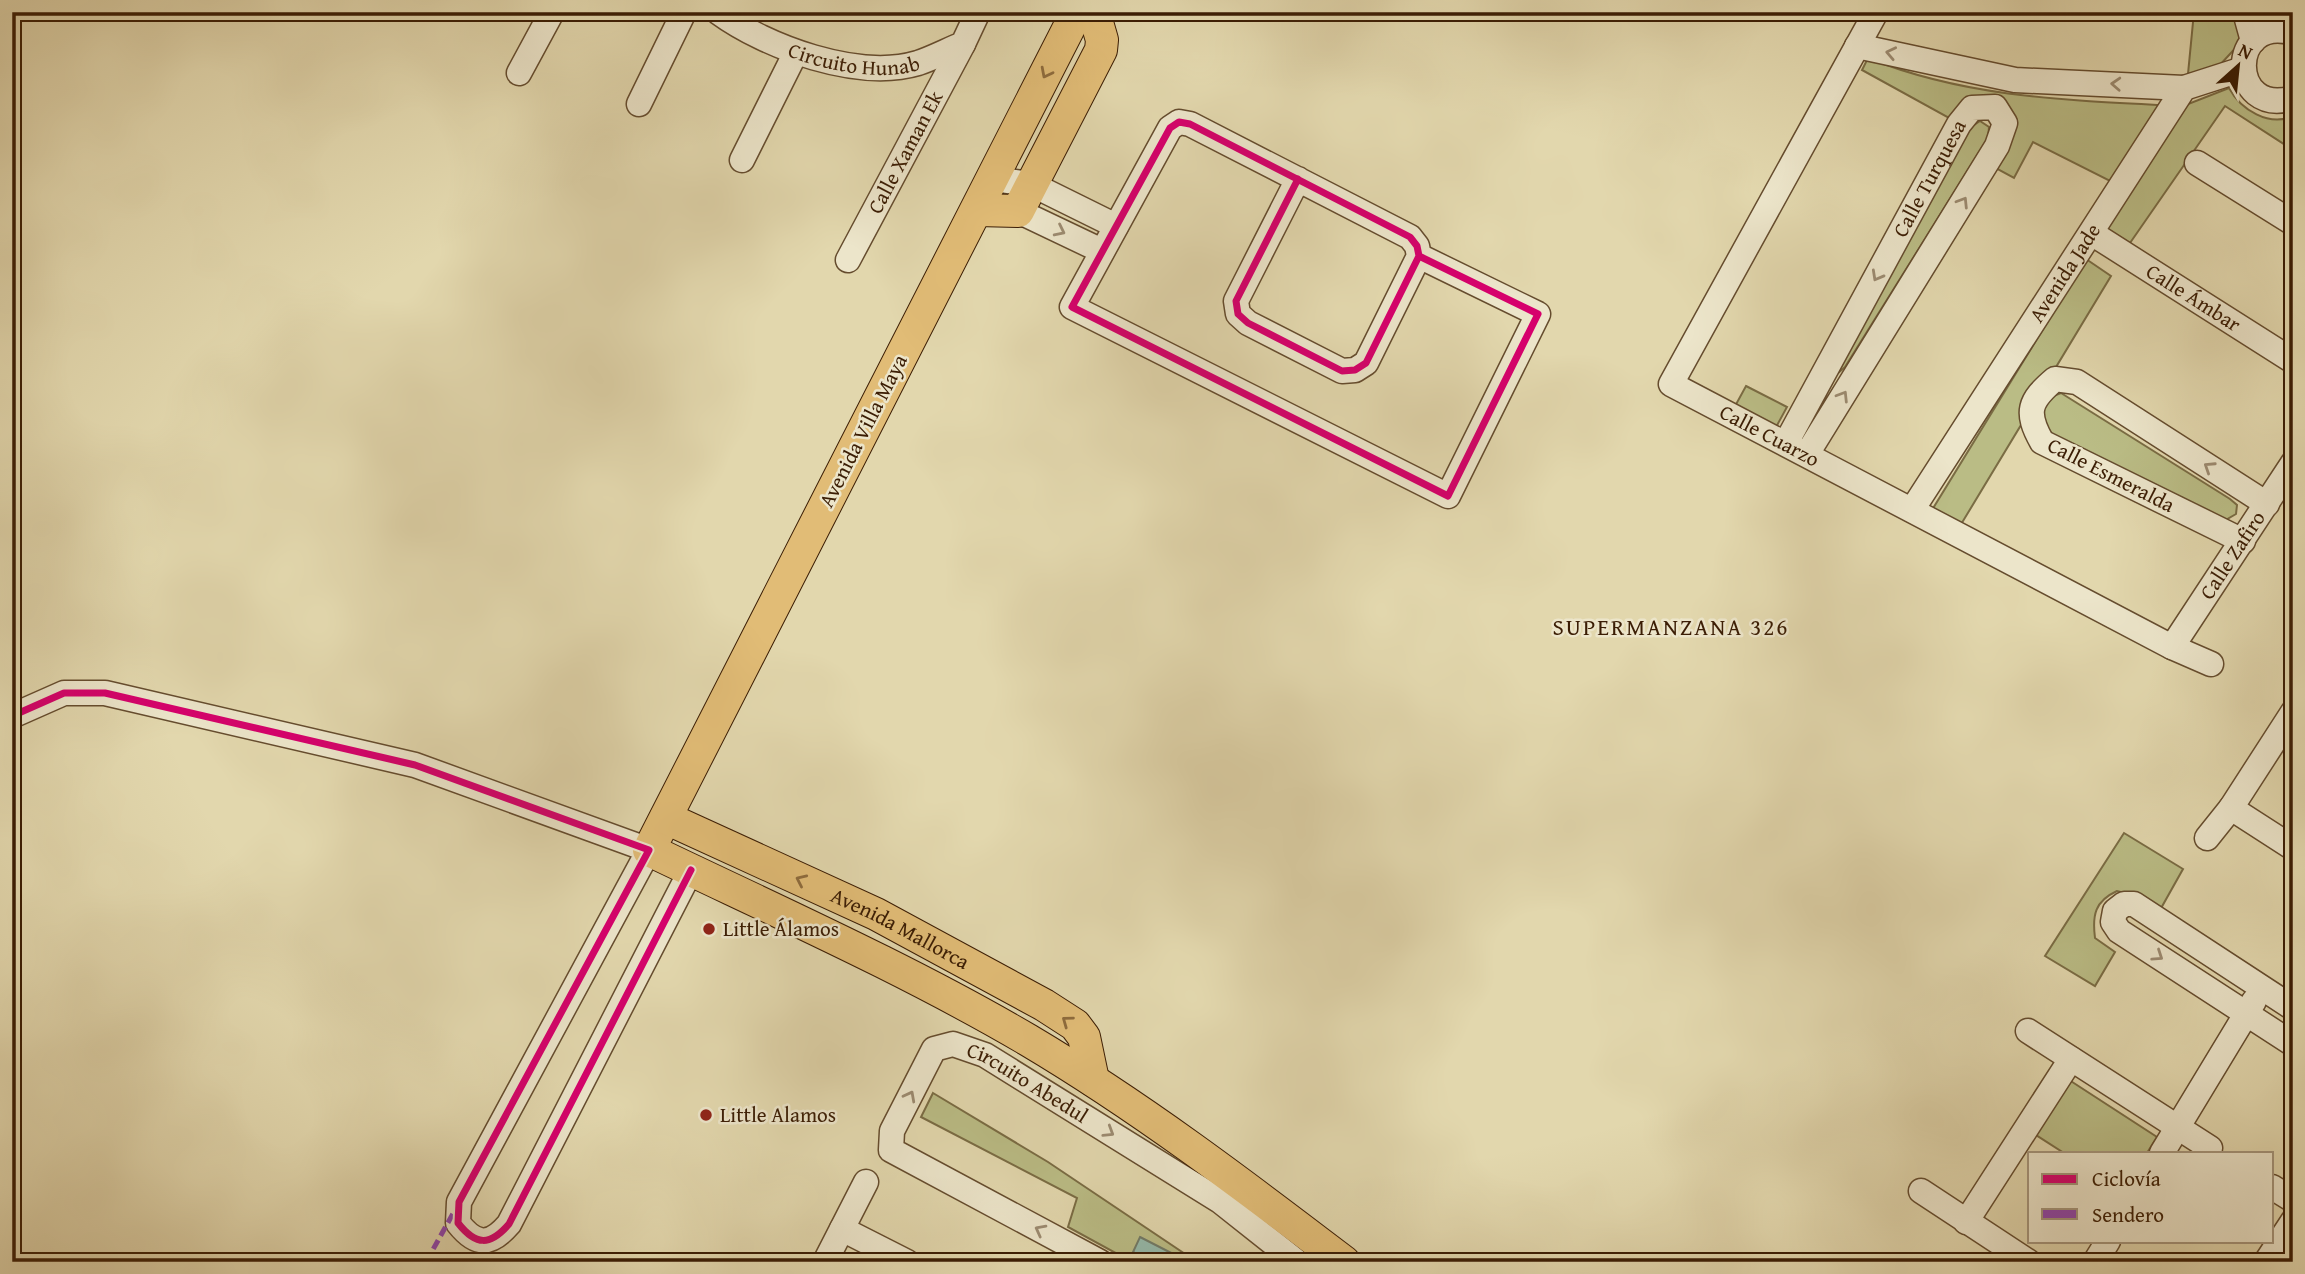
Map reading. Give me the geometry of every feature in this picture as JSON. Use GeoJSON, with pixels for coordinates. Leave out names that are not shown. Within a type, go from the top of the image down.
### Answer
{"type":"FeatureCollection","features":[{"type":"Feature","properties":{"kind":"main road","name":"Avenida Villa Maya"},"geometry":{"type":"LineString","coordinates":[[649,850],[1077,12]]}},
{"type":"Feature","properties":{"kind":"main road"},"geometry":{"type":"LineString","coordinates":[[977,210],[1024,198],[1101,50],[1102,40],[1094,12]]}},
{"type":"Feature","properties":{"kind":"main road","name":"Avenida Mallorca"},"geometry":{"type":"LineString","coordinates":[[666,818],[876,914],[1044,1005],[1074,1025],[1084,1037],[1093,1080]]}},
{"type":"Feature","properties":{"kind":"main road","name":"Avenida Mallorca"},"geometry":{"type":"LineString","coordinates":[[649,850],[864,953],[1026,1039],[1093,1080],[1209,1160],[1344,1262]]}},
{"type":"Feature","properties":{"kind":"street"},"geometry":{"type":"LineString","coordinates":[[519,73],[552,12]]}},
{"type":"Feature","properties":{"kind":"street"},"geometry":{"type":"LineString","coordinates":[[639,104],[684,12]]}},
{"type":"Feature","properties":{"kind":"street","name":"Circuito Hunab"},"geometry":{"type":"LineString","coordinates":[[718,12],[740,28],[795,54],[878,68],[916,64],[963,44]]}},
{"type":"Feature","properties":{"kind":"street"},"geometry":{"type":"LineString","coordinates":[[963,44],[978,12]]}},
{"type":"Feature","properties":{"kind":"street","name":"Calle Cuarzo"},"geometry":{"type":"LineString","coordinates":[[1876,12],[1671,384],[2172,647],[2211,664]]}},
{"type":"Feature","properties":{"kind":"street"},"geometry":{"type":"LineString","coordinates":[[2245,12],[2253,41]]}},
{"type":"Feature","properties":{"kind":"street"},"geometry":{"type":"LineString","coordinates":[[2284,25],[2261,34],[2253,41],[2247,49],[2243,69],[2245,80],[2261,97],[2272,101],[2293,98]]}},
{"type":"Feature","properties":{"kind":"street","name":"Calle Xaman Ek"},"geometry":{"type":"LineString","coordinates":[[848,260],[963,44]]}},
{"type":"Feature","properties":{"kind":"street"},"geometry":{"type":"LineString","coordinates":[[1857,46],[2015,79],[2184,88],[2243,69]]}},
{"type":"Feature","properties":{"kind":"street"},"geometry":{"type":"LineString","coordinates":[[742,160],[795,54]]}},
{"type":"Feature","properties":{"kind":"street","name":"Avenida Jade"},"geometry":{"type":"LineString","coordinates":[[1912,510],[2093,234],[2184,88]]}},
{"type":"Feature","properties":{"kind":"street","name":"Calle Turquesa"},"geometry":{"type":"LineString","coordinates":[[1995,107],[2005,122],[1997,146],[1796,449],[1959,124],[1972,108],[1995,107]]}},
{"type":"Feature","properties":{"kind":"street"},"geometry":{"type":"LineString","coordinates":[[1298,179],[1236,301],[1238,314],[1248,323],[1342,371],[1355,370],[1366,363],[1419,256],[1417,246],[1410,237],[1298,179],[1191,124],[1179,122],[1170,128],[1072,307],[1448,496],[1538,314],[1419,256]]}},
{"type":"Feature","properties":{"kind":"street"},"geometry":{"type":"LineString","coordinates":[[2197,163],[2293,223]]}},
{"type":"Feature","properties":{"kind":"street"},"geometry":{"type":"LineString","coordinates":[[993,180],[1102,251]]}},
{"type":"Feature","properties":{"kind":"street"},"geometry":{"type":"LineString","coordinates":[[1024,198],[1116,226]]}},
{"type":"Feature","properties":{"kind":"street","name":"Calle Ámbar"},"geometry":{"type":"LineString","coordinates":[[2093,234],[2293,361]]}},
{"type":"Feature","properties":{"kind":"street","name":"Calle Esmeralda"},"geometry":{"type":"LineString","coordinates":[[2243,541],[2042,442],[2031,421],[2035,396],[2055,379],[2077,382],[2267,504]]}},
{"type":"Feature","properties":{"kind":"street","name":"Calle Zafiro"},"geometry":{"type":"LineString","coordinates":[[2172,647],[2293,463]]}},
{"type":"Feature","properties":{"kind":"street"},"geometry":{"type":"LineString","coordinates":[[12,716],[64,693],[105,693],[415,765],[649,850],[459,1202],[458,1223],[468,1236],[484,1241],[498,1237],[509,1224],[691,870]]}},
{"type":"Feature","properties":{"kind":"street"},"geometry":{"type":"LineString","coordinates":[[2207,838],[2231,808],[2293,712]]}},
{"type":"Feature","properties":{"kind":"street"},"geometry":{"type":"LineString","coordinates":[[2231,808],[2293,848]]}},
{"type":"Feature","properties":{"kind":"street"},"geometry":{"type":"LineString","coordinates":[[2293,1008],[2134,904],[2123,904],[2115,911],[2113,922],[2119,931],[2293,1044]]}},
{"type":"Feature","properties":{"kind":"street"},"geometry":{"type":"LineString","coordinates":[[2163,1152],[2261,988]]}},
{"type":"Feature","properties":{"kind":"street"},"geometry":{"type":"LineString","coordinates":[[2028,1031],[2210,1148]]}},
{"type":"Feature","properties":{"kind":"street","name":"Circuito Abedul"},"geometry":{"type":"LineString","coordinates":[[1100,1262],[891,1150],[892,1131],[934,1049],[953,1044],[985,1055],[1220,1201],[1297,1262]]}},
{"type":"Feature","properties":{"kind":"street"},"geometry":{"type":"LineString","coordinates":[[1966,1222],[2071,1059]]}},
{"type":"Feature","properties":{"kind":"street"},"geometry":{"type":"LineString","coordinates":[[825,1262],[866,1182]]}},
{"type":"Feature","properties":{"kind":"street"},"geometry":{"type":"LineString","coordinates":[[2274,1188],[2293,1200]]}},
{"type":"Feature","properties":{"kind":"street"},"geometry":{"type":"LineString","coordinates":[[1921,1191],[2029,1262]]}},
{"type":"Feature","properties":{"kind":"street"},"geometry":{"type":"LineString","coordinates":[[2266,1262],[2293,1221]]}},
{"type":"Feature","properties":{"kind":"street"},"geometry":{"type":"LineString","coordinates":[[842,1229],[907,1262]]}},
{"type":"Feature","properties":{"kind":"street"},"geometry":{"type":"LineString","coordinates":[[2095,1262],[2107,1242]]}},
{"type":"Feature","properties":{"kind":"green space"},"geometry":{"type":"Polygon","coordinates":[[[2194,12],[2233,12],[2242,41],[2218,67],[2188,74],[2194,12]]]}},
{"type":"Feature","properties":{"kind":"green space"},"geometry":{"type":"Polygon","coordinates":[[[1868,58],[1939,81],[2011,94],[2160,105],[2116,184],[2033,142],[2014,178],[1990,165],[1999,107],[1949,118],[1862,70],[1868,58]]]}},
{"type":"Feature","properties":{"kind":"green space"},"geometry":{"type":"Polygon","coordinates":[[[2229,88],[2248,109],[2265,118],[2284,119],[2293,116],[2293,150],[2225,106],[2130,243],[2106,228],[2183,106],[2229,88]]]}},
{"type":"Feature","properties":{"kind":"green space"},"geometry":{"type":"Polygon","coordinates":[[[1980,121],[1989,127],[1988,138],[1845,367],[1837,374],[1968,129],[1980,121]]]}},
{"type":"Feature","properties":{"kind":"green space"},"geometry":{"type":"Polygon","coordinates":[[[2086,259],[2111,276],[1960,526],[1932,510],[2086,259]]]}},
{"type":"Feature","properties":{"kind":"green space"},"geometry":{"type":"Polygon","coordinates":[[[1746,386],[1787,407],[1775,429],[1734,408],[1746,386]]]}},
{"type":"Feature","properties":{"kind":"green space"},"geometry":{"type":"Polygon","coordinates":[[[2061,393],[2230,499],[2237,505],[2236,514],[2222,522],[2056,440],[2040,416],[2046,399],[2061,393]]]}},
{"type":"Feature","properties":{"kind":"green space"},"geometry":{"type":"Polygon","coordinates":[[[2124,833],[2183,869],[2160,910],[2137,896],[2117,891],[2100,904],[2094,922],[2095,938],[2115,952],[2095,986],[2045,956],[2124,833]]]}},
{"type":"Feature","properties":{"kind":"green space"},"geometry":{"type":"Polygon","coordinates":[[[2063,1076],[2157,1137],[2148,1152],[2062,1152],[2028,1130],[2063,1076]]]}},
{"type":"Feature","properties":{"kind":"green space"},"geometry":{"type":"Polygon","coordinates":[[[933,1093],[1048,1162],[1197,1262],[1181,1262],[1182,1259],[1133,1252],[1152,1262],[1132,1262],[1068,1227],[1077,1198],[921,1117],[933,1093]]]}},
{"type":"Feature","properties":{"kind":"shaded area"},"geometry":{"type":"Polygon","coordinates":[[[1140,1237],[1183,1259],[1181,1262],[1152,1262],[1133,1252],[1140,1237]]]}},
{"type":"Feature","properties":{"kind":"marked path"},"geometry":{"type":"LineString","coordinates":[[426,1262],[455,1210]]}},
{"type":"Feature","properties":{"kind":"cycle path"},"geometry":{"type":"LineString","coordinates":[[1298,179],[1236,301],[1238,314],[1248,323],[1342,371],[1355,370],[1366,363],[1419,256],[1417,246],[1410,237],[1190,124],[1179,122],[1170,128],[1072,307],[1448,496],[1538,314],[1419,256]]}},
{"type":"Feature","properties":{"kind":"cycle path"},"geometry":{"type":"LineString","coordinates":[[12,716],[64,693],[105,693],[415,765],[649,850],[459,1202],[458,1223],[477,1239],[496,1236],[509,1224],[691,870]]}},
{"type":"Feature","properties":{"kind":"place","name":"Little Álamos"},"geometry":{"type":"Point","coordinates":[709,929]}},
{"type":"Feature","properties":{"kind":"place","name":"Little Alamos"},"geometry":{"type":"Point","coordinates":[706,1115]}},
{"type":"Feature","properties":{"kind":"district","name":"SUPERMANZANA 326"},"geometry":{"type":"Point","coordinates":[1671,627]}}]}
